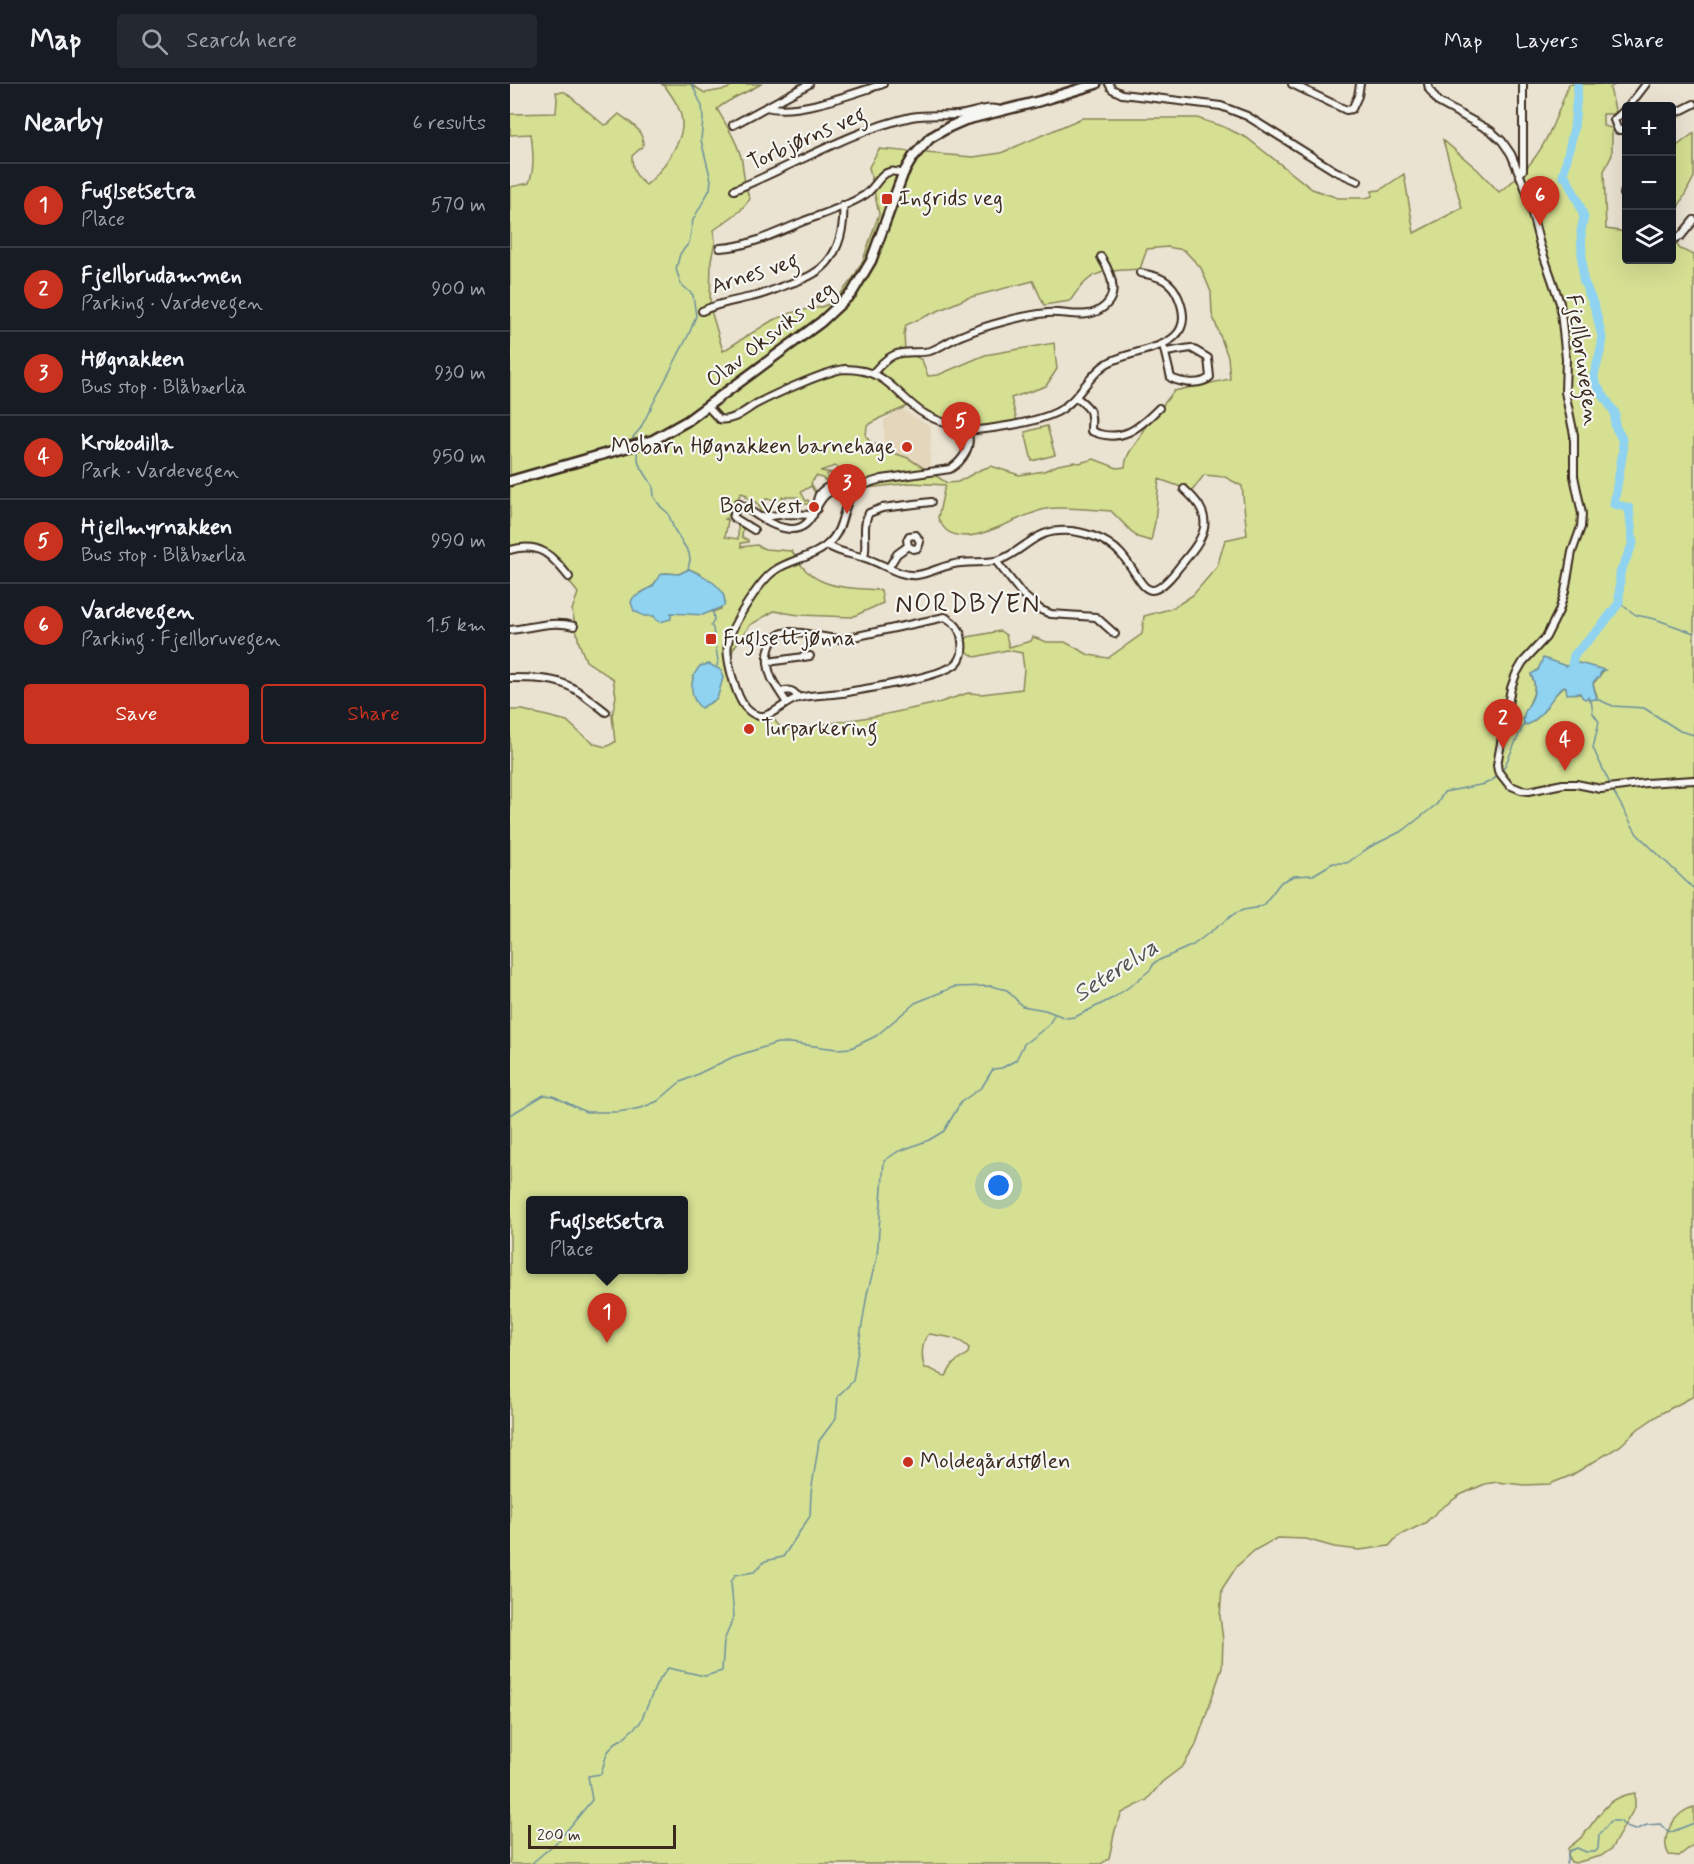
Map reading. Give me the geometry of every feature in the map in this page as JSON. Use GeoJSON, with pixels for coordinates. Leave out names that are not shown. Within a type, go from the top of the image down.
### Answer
{"type":"FeatureCollection","features":[{"type":"Feature","properties":{"kind":"street"},"geometry":{"type":"LineString","coordinates":[[733,125],[809,84]]}},
{"type":"Feature","properties":{"kind":"street"},"geometry":{"type":"LineString","coordinates":[[766,107],[774,109],[819,103],[883,84]]}},
{"type":"Feature","properties":{"kind":"street","name":"Olav Oksviks veg"},"geometry":{"type":"LineString","coordinates":[[510,481],[653,440],[708,407],[830,315],[852,293],[864,276],[874,254],[903,174],[917,151],[935,134],[956,124],[1096,84]]}},
{"type":"Feature","properties":{"kind":"street"},"geometry":{"type":"LineString","coordinates":[[1109,84],[1112,89],[1122,94],[1221,106],[1247,116],[1335,171],[1358,181]]}},
{"type":"Feature","properties":{"kind":"street"},"geometry":{"type":"LineString","coordinates":[[1292,84],[1346,110],[1352,108],[1358,96],[1360,84]]}},
{"type":"Feature","properties":{"kind":"street"},"geometry":{"type":"LineString","coordinates":[[1428,84],[1438,102],[1491,130],[1511,154],[1520,174]]}},
{"type":"Feature","properties":{"kind":"street","name":"Fjellbruvegen"},"geometry":{"type":"LineString","coordinates":[[1523,84],[1523,170],[1520,174],[1540,245],[1560,303],[1566,359],[1565,392],[1572,420],[1574,476],[1582,514],[1581,527],[1561,605],[1553,625],[1546,637],[1523,662],[1511,688],[1497,765],[1499,772],[1514,788],[1529,791],[1563,784],[1613,788],[1694,780]]}},
{"type":"Feature","properties":{"kind":"street"},"geometry":{"type":"LineString","coordinates":[[1632,102],[1646,84]]}},
{"type":"Feature","properties":{"kind":"street"},"geometry":{"type":"LineString","coordinates":[[1676,113],[1694,104]]}},
{"type":"Feature","properties":{"kind":"street","name":"Torbjørns veg"},"geometry":{"type":"LineString","coordinates":[[734,190],[873,129],[903,119],[925,115],[971,113],[991,107],[1001,111]]}},
{"type":"Feature","properties":{"kind":"street"},"geometry":{"type":"LineString","coordinates":[[1622,113],[1614,120],[1618,130],[1622,130]]}},
{"type":"Feature","properties":{"kind":"street"},"geometry":{"type":"LineString","coordinates":[[720,248],[737,246],[843,205],[868,193],[887,171],[903,174]]}},
{"type":"Feature","properties":{"kind":"street","name":"Arnes veg"},"geometry":{"type":"LineString","coordinates":[[702,311],[717,304],[760,295],[809,276],[820,269],[830,259],[840,238],[843,205]]}},
{"type":"Feature","properties":{"kind":"street"},"geometry":{"type":"LineString","coordinates":[[1676,238],[1681,236],[1694,220]]}},
{"type":"Feature","properties":{"kind":"street"},"geometry":{"type":"LineString","coordinates":[[873,373],[886,359],[896,354],[927,352],[961,335],[1049,312],[1082,315],[1101,309],[1111,296],[1113,288],[1112,275],[1101,257]]}},
{"type":"Feature","properties":{"kind":"street"},"geometry":{"type":"LineString","coordinates":[[708,407],[719,419],[726,420],[827,373],[843,369],[873,373],[884,379],[921,412],[967,431],[1000,427],[1047,416],[1068,405],[1094,375],[1108,363],[1163,345],[1172,340],[1182,325],[1183,316],[1179,297],[1167,280],[1157,275],[1140,273]]}},
{"type":"Feature","properties":{"kind":"street"},"geometry":{"type":"LineString","coordinates":[[1163,345],[1171,378],[1196,383],[1206,381],[1210,377],[1208,358],[1191,348],[1166,352]]}},
{"type":"Feature","properties":{"kind":"street"},"geometry":{"type":"LineString","coordinates":[[1076,397],[1089,406],[1092,413],[1091,431],[1099,434],[1124,434],[1133,431],[1160,408]]}},
{"type":"Feature","properties":{"kind":"street"},"geometry":{"type":"LineString","coordinates":[[787,704],[773,680],[767,654],[775,636],[791,632],[830,639],[844,639],[945,617],[957,626],[961,635],[962,654],[956,664],[948,669],[882,686],[798,698],[773,713],[757,715],[745,707],[736,688],[728,643],[736,621],[766,578],[782,565],[827,545],[835,534],[845,506],[857,489],[871,482],[950,469],[957,464],[966,451],[969,441],[967,431]]}},
{"type":"Feature","properties":{"kind":"street"},"geometry":{"type":"LineString","coordinates":[[815,512],[820,492],[827,486],[837,483]]}},
{"type":"Feature","properties":{"kind":"street"},"geometry":{"type":"LineString","coordinates":[[827,545],[840,552],[864,557],[903,574],[916,575],[951,564],[996,561],[1038,536],[1050,532],[1069,531],[1095,537],[1112,546],[1122,555],[1140,584],[1149,589],[1160,588],[1197,543],[1204,529],[1202,510],[1184,489]]}},
{"type":"Feature","properties":{"kind":"street"},"geometry":{"type":"LineString","coordinates":[[754,530],[733,517],[738,503],[782,528],[794,529],[802,526],[830,492],[852,494]]}},
{"type":"Feature","properties":{"kind":"street"},"geometry":{"type":"LineString","coordinates":[[864,557],[865,523],[869,513],[892,506],[931,502]]}},
{"type":"Feature","properties":{"kind":"street"},"geometry":{"type":"LineString","coordinates":[[763,517],[815,512]]}},
{"type":"Feature","properties":{"kind":"street"},"geometry":{"type":"LineString","coordinates":[[889,567],[897,554],[908,546]]}},
{"type":"Feature","properties":{"kind":"street"},"geometry":{"type":"LineString","coordinates":[[510,549],[530,547],[543,551],[554,558],[569,577]]}},
{"type":"Feature","properties":{"kind":"street"},"geometry":{"type":"LineString","coordinates":[[996,561],[1022,594],[1041,610],[1051,614],[1096,617],[1115,634]]}},
{"type":"Feature","properties":{"kind":"street"},"geometry":{"type":"LineString","coordinates":[[510,630],[543,624],[559,623],[574,626]]}},
{"type":"Feature","properties":{"kind":"street"},"geometry":{"type":"LineString","coordinates":[[768,662],[810,656]]}},
{"type":"Feature","properties":{"kind":"street"},"geometry":{"type":"LineString","coordinates":[[510,678],[542,678],[558,681],[574,687],[606,712]]}},
{"type":"Feature","properties":{"kind":"street"},"geometry":{"type":"LineString","coordinates":[[781,692],[790,690],[798,698]]}},
{"type":"Feature","properties":{"kind":"shaded area","name":"Mobarn Høgnakken barnehage"},"geometry":{"type":"Polygon","coordinates":[[[902,409],[931,427],[930,466],[884,471],[884,420],[902,409]]]}},
{"type":"Feature","properties":{"kind":"green space"},"geometry":{"type":"Polygon","coordinates":[[[661,84],[690,84],[705,93],[727,89],[733,84],[761,84],[717,109],[738,148],[750,199],[740,211],[714,230],[710,307],[723,351],[773,320],[797,311],[834,302],[853,278],[863,260],[879,214],[869,167],[879,149],[973,157],[1001,153],[1082,118],[1197,118],[1247,138],[1312,189],[1338,198],[1372,196],[1372,191],[1380,190],[1404,174],[1414,233],[1462,208],[1443,140],[1478,170],[1499,192],[1514,181],[1535,157],[1550,131],[1569,84],[1616,84],[1610,88],[1616,114],[1603,114],[1603,126],[1612,128],[1612,155],[1604,171],[1606,229],[1622,231],[1622,264],[1676,264],[1676,244],[1680,249],[1694,255],[1694,1396],[1660,1414],[1638,1429],[1620,1446],[1572,1475],[1550,1484],[1524,1485],[1497,1482],[1485,1484],[1460,1495],[1425,1523],[1398,1536],[1389,1546],[1360,1550],[1334,1547],[1306,1539],[1277,1538],[1255,1550],[1237,1566],[1222,1589],[1220,1616],[1223,1640],[1222,1668],[1195,1747],[1183,1766],[1162,1782],[1147,1800],[1122,1813],[1115,1830],[1109,1858],[1101,1864],[510,1864],[510,710],[523,710],[567,721],[595,744],[606,747],[615,742],[612,716],[616,696],[613,679],[586,661],[579,643],[572,610],[578,593],[545,551],[510,547],[510,187],[529,183],[533,159],[531,134],[510,135],[510,114],[556,113],[556,92],[565,92],[604,125],[619,114],[636,127],[643,140],[643,146],[632,156],[632,161],[635,173],[646,185],[669,158],[679,140],[682,119],[679,109],[665,86],[661,84]],[[1167,247],[1147,249],[1140,269],[1099,273],[1085,282],[1070,301],[1044,305],[1033,281],[967,298],[906,325],[905,351],[922,360],[928,376],[938,375],[985,355],[1054,343],[1057,369],[1046,386],[1011,398],[1017,421],[986,427],[966,426],[936,416],[918,406],[908,406],[867,426],[866,436],[870,442],[908,458],[947,483],[958,482],[991,466],[1019,475],[1094,459],[1117,468],[1125,467],[1128,456],[1143,430],[1174,391],[1230,379],[1228,357],[1212,314],[1211,292],[1201,268],[1184,250],[1167,247]],[[835,466],[820,471],[836,473],[827,474],[827,482],[816,476],[811,483],[817,494],[815,498],[816,494],[811,486],[801,492],[810,504],[799,504],[798,497],[782,497],[782,500],[766,499],[762,504],[765,505],[767,515],[760,515],[758,504],[741,493],[729,516],[725,519],[728,520],[725,537],[738,539],[738,523],[743,527],[742,537],[748,542],[741,543],[741,547],[757,545],[765,549],[792,551],[800,564],[819,580],[841,587],[881,590],[883,603],[852,617],[799,615],[774,611],[750,625],[733,649],[731,661],[735,687],[747,706],[760,716],[773,718],[783,731],[882,715],[938,703],[968,693],[982,694],[1022,689],[1024,669],[1022,653],[1007,650],[975,657],[966,651],[965,640],[968,637],[1000,631],[1006,635],[1009,647],[1031,641],[1033,637],[1047,642],[1065,642],[1089,655],[1108,658],[1142,634],[1144,616],[1173,608],[1193,595],[1217,567],[1225,540],[1247,535],[1242,486],[1225,477],[1204,475],[1192,491],[1159,479],[1151,541],[1137,537],[1111,511],[1069,508],[1053,508],[1035,512],[995,529],[968,536],[956,535],[946,530],[938,518],[945,485],[911,483],[867,488],[835,466]],[[689,569],[679,574],[660,575],[653,586],[641,593],[713,612],[721,609],[724,597],[705,577],[689,569]],[[1542,664],[1531,675],[1534,682],[1534,693],[1522,719],[1531,723],[1564,686],[1571,693],[1597,696],[1593,684],[1604,670],[1576,664],[1566,666],[1542,664]],[[929,1334],[923,1345],[922,1355],[925,1368],[946,1376],[953,1364],[968,1353],[969,1348],[960,1341],[929,1334]]]}},
{"type":"Feature","properties":{"kind":"green space"},"geometry":{"type":"Polygon","coordinates":[[[1694,133],[1694,177],[1676,211],[1676,148],[1694,133]]]}},
{"type":"Feature","properties":{"kind":"green space"},"geometry":{"type":"Polygon","coordinates":[[[1047,426],[1055,455],[1032,461],[1025,432],[1047,426]]]}},
{"type":"Feature","properties":{"kind":"green space"},"geometry":{"type":"Polygon","coordinates":[[[837,473],[842,474],[842,477],[847,479],[846,489],[819,496],[839,483],[837,473]]]}},
{"type":"Feature","properties":{"kind":"green space"},"geometry":{"type":"Polygon","coordinates":[[[1635,1793],[1635,1807],[1611,1849],[1601,1856],[1571,1862],[1568,1857],[1568,1848],[1583,1835],[1600,1813],[1618,1798],[1635,1793]]]}},
{"type":"Feature","properties":{"kind":"green space"},"geometry":{"type":"Polygon","coordinates":[[[1694,1807],[1694,1844],[1679,1856],[1669,1855],[1666,1840],[1671,1826],[1675,1819],[1687,1809],[1694,1807]]]}},
{"type":"Feature","properties":{"kind":"water","name":"Fuglsettjønna"},"geometry":{"type":"Polygon","coordinates":[[[689,569],[707,578],[719,588],[724,599],[724,606],[703,615],[671,613],[671,619],[660,622],[654,616],[644,616],[634,611],[631,602],[633,598],[653,586],[660,575],[679,574],[689,569]]]}},
{"type":"Feature","properties":{"kind":"water"},"geometry":{"type":"Polygon","coordinates":[[[1543,658],[1566,666],[1579,663],[1605,670],[1593,684],[1597,699],[1589,700],[1588,697],[1585,699],[1580,693],[1567,694],[1564,686],[1543,712],[1527,725],[1524,724],[1523,719],[1533,695],[1534,682],[1531,674],[1538,670],[1543,658]]]}},
{"type":"Feature","properties":{"kind":"water"},"geometry":{"type":"Polygon","coordinates":[[[709,664],[721,670],[723,678],[717,699],[701,708],[694,699],[692,682],[700,666],[709,664]]]}},
{"type":"Feature","properties":{"kind":"waterway"},"geometry":{"type":"LineString","coordinates":[[635,443],[633,437],[640,429],[696,316],[693,295],[681,284],[676,269],[680,254],[689,243],[693,220],[710,189],[711,180],[701,140],[702,106],[692,84]]}},
{"type":"Feature","properties":{"kind":"waterway"},"geometry":{"type":"LineString","coordinates":[[1572,665],[1574,655],[1600,628],[1619,603],[1620,573],[1633,543],[1629,508],[1614,504],[1623,451],[1622,439],[1615,426],[1615,413],[1595,383],[1594,375],[1602,337],[1595,308],[1583,279],[1581,231],[1584,217],[1566,177],[1563,176],[1574,128],[1578,84]]}},
{"type":"Feature","properties":{"kind":"waterway"},"geometry":{"type":"LineString","coordinates":[[636,448],[639,464],[653,486],[654,497],[668,513],[674,529],[689,553],[688,569]]}},
{"type":"Feature","properties":{"kind":"waterway"},"geometry":{"type":"LineString","coordinates":[[1619,603],[1636,615],[1655,619],[1694,633]]}},
{"type":"Feature","properties":{"kind":"waterway"},"geometry":{"type":"LineString","coordinates":[[713,612],[714,620],[711,626],[714,636]]}},
{"type":"Feature","properties":{"kind":"waterway"},"geometry":{"type":"LineString","coordinates":[[716,648],[717,666]]}},
{"type":"Feature","properties":{"kind":"waterway"},"geometry":{"type":"LineString","coordinates":[[1597,699],[1613,706],[1644,708],[1680,731],[1694,735]]}},
{"type":"Feature","properties":{"kind":"waterway"},"geometry":{"type":"LineString","coordinates":[[1591,700],[1593,713],[1599,722],[1593,748],[1610,784]]}},
{"type":"Feature","properties":{"kind":"waterway","name":"Seterelva"},"geometry":{"type":"LineString","coordinates":[[1502,772],[1524,724]]}},
{"type":"Feature","properties":{"kind":"waterway","name":"Seterelva"},"geometry":{"type":"LineString","coordinates":[[510,1115],[544,1095],[553,1096],[586,1112],[618,1112],[641,1108],[658,1101],[679,1083],[733,1057],[777,1043],[837,1049],[851,1048],[876,1036],[915,1003],[954,987],[991,986],[1007,990],[1022,1006],[1045,1010],[1066,1018],[1075,1017],[1113,998],[1150,970],[1155,962],[1193,945],[1234,914],[1264,904],[1281,882],[1294,876],[1313,875],[1333,863],[1347,863],[1370,847],[1404,830],[1437,804],[1444,792],[1485,784],[1499,776]]}},
{"type":"Feature","properties":{"kind":"waterway"},"geometry":{"type":"LineString","coordinates":[[1612,789],[1637,834],[1694,889]]}},
{"type":"Feature","properties":{"kind":"waterway"},"geometry":{"type":"LineString","coordinates":[[531,1864],[559,1840],[592,1800],[588,1776],[601,1774],[607,1753],[615,1743],[640,1723],[657,1683],[668,1668],[705,1676],[722,1671],[724,1641],[734,1616],[731,1582],[735,1575],[754,1572],[765,1561],[783,1557],[810,1516],[819,1441],[836,1418],[838,1396],[853,1381],[867,1294],[877,1257],[884,1161],[897,1152],[929,1140],[944,1131],[961,1102],[982,1087],[993,1069],[1002,1068],[1016,1060],[1024,1044],[1048,1026],[1054,1015]]}},
{"type":"Feature","properties":{"kind":"waterway"},"geometry":{"type":"LineString","coordinates":[[1566,1864],[1569,1851],[1577,1848],[1586,1852],[1595,1852],[1598,1849],[1599,1835],[1611,1821],[1620,1821],[1626,1827],[1635,1830],[1647,1825],[1660,1824],[1669,1833],[1694,1823]]}},
{"type":"Feature","properties":{"kind":"place","name":"Ingrids veg"},"geometry":{"type":"Point","coordinates":[887,199]}},
{"type":"Feature","properties":{"kind":"place","name":"Vardevegen"},"geometry":{"type":"Point","coordinates":[1540,226]}},
{"type":"Feature","properties":{"kind":"place","name":"Mobarn Høgnakken barnehage"},"geometry":{"type":"Point","coordinates":[907,447]}},
{"type":"Feature","properties":{"kind":"place","name":"Hjellmyrnakken"},"geometry":{"type":"Point","coordinates":[961,452]}},
{"type":"Feature","properties":{"kind":"place","name":"Bod Vest"},"geometry":{"type":"Point","coordinates":[814,507]}},
{"type":"Feature","properties":{"kind":"place","name":"Høgnakken"},"geometry":{"type":"Point","coordinates":[847,514]}},
{"type":"Feature","properties":{"kind":"place","name":"Fuglsettjønna"},"geometry":{"type":"Point","coordinates":[711,639]}},
{"type":"Feature","properties":{"kind":"place","name":"Turparkering"},"geometry":{"type":"Point","coordinates":[749,729]}},
{"type":"Feature","properties":{"kind":"place","name":"Fjellbrudammen"},"geometry":{"type":"Point","coordinates":[1503,749]}},
{"type":"Feature","properties":{"kind":"place","name":"Krokodilla"},"geometry":{"type":"Point","coordinates":[1565,771]}},
{"type":"Feature","properties":{"kind":"place","name":"Fuglsetsetra"},"geometry":{"type":"Point","coordinates":[607,1343]}},
{"type":"Feature","properties":{"kind":"place","name":"Moldegårdstølen"},"geometry":{"type":"Point","coordinates":[908,1462]}},
{"type":"Feature","properties":{"kind":"district","name":"NORDBYEN"},"geometry":{"type":"Point","coordinates":[968,605]}}]}
